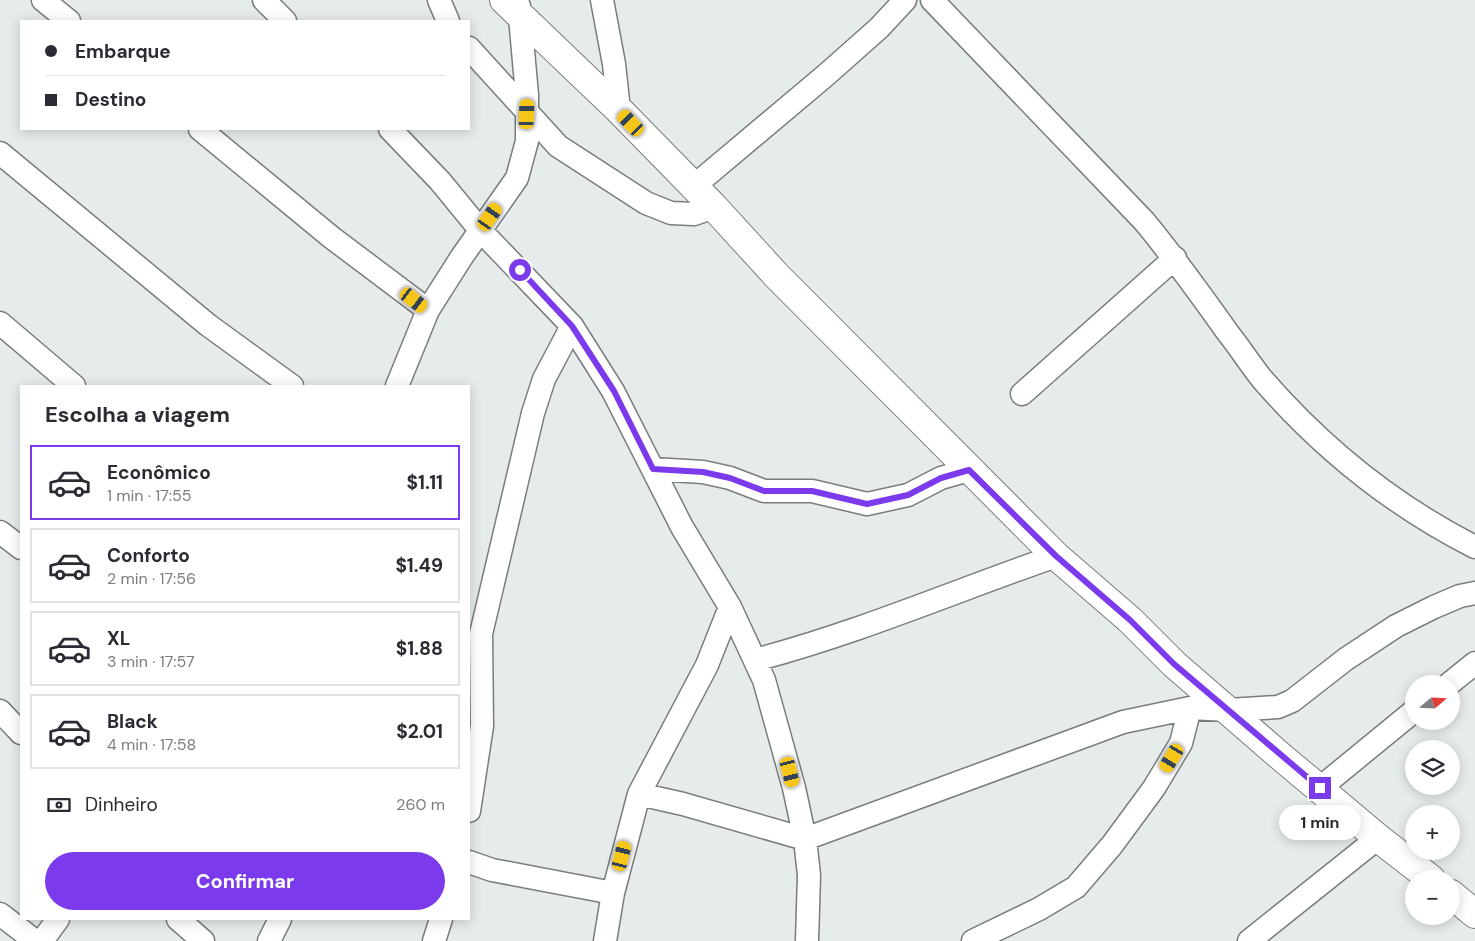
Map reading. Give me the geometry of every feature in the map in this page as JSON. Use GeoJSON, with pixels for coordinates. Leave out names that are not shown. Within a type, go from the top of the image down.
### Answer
{"type":"FeatureCollection","features":[{"type":"Feature","properties":{"kind":"street"},"geometry":{"type":"LineString","coordinates":[[43,0],[68,20]]}},
{"type":"Feature","properties":{"kind":"street"},"geometry":{"type":"LineString","coordinates":[[264,0],[284,20]]}},
{"type":"Feature","properties":{"kind":"street"},"geometry":{"type":"LineString","coordinates":[[602,0],[614,64],[619,110]]}},
{"type":"Feature","properties":{"kind":"street"},"geometry":{"type":"LineString","coordinates":[[694,186],[826,75],[879,28],[906,0]]}},
{"type":"Feature","properties":{"kind":"street"},"geometry":{"type":"LineString","coordinates":[[932,0],[1079,151],[1144,221],[1175,258],[1262,378],[1313,432],[1346,462],[1402,505],[1475,547]]}},
{"type":"Feature","properties":{"kind":"street"},"geometry":{"type":"LineString","coordinates":[[514,4],[694,186],[776,275],[1056,556],[1228,710],[1378,838],[1419,870]]}},
{"type":"Feature","properties":{"kind":"street"},"geometry":{"type":"LineString","coordinates":[[397,385],[428,310],[517,178],[527,141],[527,114],[524,56],[514,4]]}},
{"type":"Feature","properties":{"kind":"street"},"geometry":{"type":"LineString","coordinates":[[470,49],[558,146],[646,203],[671,213],[694,214],[714,207]]}},
{"type":"Feature","properties":{"kind":"street"},"geometry":{"type":"LineString","coordinates":[[201,130],[332,237],[428,310]]}},
{"type":"Feature","properties":{"kind":"street"},"geometry":{"type":"LineString","coordinates":[[391,130],[440,181],[481,230],[572,326],[614,391],[696,552],[730,607],[755,660],[778,724],[805,839],[809,875],[807,941]]}},
{"type":"Feature","properties":{"kind":"street"},"geometry":{"type":"LineString","coordinates":[[0,153],[208,325],[291,385]]}},
{"type":"Feature","properties":{"kind":"street"},"geometry":{"type":"LineString","coordinates":[[1022,394],[1175,258]]}},
{"type":"Feature","properties":{"kind":"street"},"geometry":{"type":"LineString","coordinates":[[0,323],[73,385]]}},
{"type":"Feature","properties":{"kind":"street"},"geometry":{"type":"LineString","coordinates":[[470,804],[482,726],[475,630],[536,404],[544,379],[572,326]]}},
{"type":"Feature","properties":{"kind":"street"},"geometry":{"type":"LineString","coordinates":[[653,469],[703,472],[730,478],[764,491],[812,491],[867,504],[908,495],[941,478],[969,470]]}},
{"type":"Feature","properties":{"kind":"street"},"geometry":{"type":"LineString","coordinates":[[0,532],[20,547]]}},
{"type":"Feature","properties":{"kind":"street"},"geometry":{"type":"LineString","coordinates":[[755,660],[809,645],[920,607],[1056,556]]}},
{"type":"Feature","properties":{"kind":"street"},"geometry":{"type":"LineString","coordinates":[[639,794],[683,804],[805,839],[1123,722],[1190,708],[1228,710],[1278,707],[1292,701],[1346,660],[1396,626],[1460,596],[1475,593]]}},
{"type":"Feature","properties":{"kind":"street"},"geometry":{"type":"LineString","coordinates":[[605,941],[613,893],[639,794],[708,665],[730,607]]}},
{"type":"Feature","properties":{"kind":"street"},"geometry":{"type":"LineString","coordinates":[[1460,675],[1475,663]]}},
{"type":"Feature","properties":{"kind":"street"},"geometry":{"type":"LineString","coordinates":[[973,941],[1039,909],[1076,887],[1112,845],[1154,788],[1181,743],[1190,708]]}},
{"type":"Feature","properties":{"kind":"street"},"geometry":{"type":"LineString","coordinates":[[0,711],[20,732]]}},
{"type":"Feature","properties":{"kind":"street"},"geometry":{"type":"LineString","coordinates":[[1320,788],[1405,718]]}},
{"type":"Feature","properties":{"kind":"street"},"geometry":{"type":"LineString","coordinates":[[1249,941],[1378,838]]}},
{"type":"Feature","properties":{"kind":"street"},"geometry":{"type":"LineString","coordinates":[[470,862],[492,870],[613,893]]}},
{"type":"Feature","properties":{"kind":"street"},"geometry":{"type":"LineString","coordinates":[[0,914],[35,941]]}},
{"type":"Feature","properties":{"kind":"street"},"geometry":{"type":"LineString","coordinates":[[42,941],[57,920]]}},
{"type":"Feature","properties":{"kind":"street"},"geometry":{"type":"LineString","coordinates":[[179,920],[203,941]]}},
{"type":"Feature","properties":{"kind":"street"},"geometry":{"type":"LineString","coordinates":[[269,941],[280,920]]}},
{"type":"Feature","properties":{"kind":"street"},"geometry":{"type":"LineString","coordinates":[[434,941],[441,920]]}},
{"type":"Feature","properties":{"kind":"route"},"geometry":{"type":"LineString","coordinates":[[520,270],[572,326],[614,391],[653,469],[703,472],[730,478],[764,491],[812,491],[867,504],[908,495],[941,478],[969,470],[1056,556],[1130,620],[1174,664],[1320,788]]}}]}
